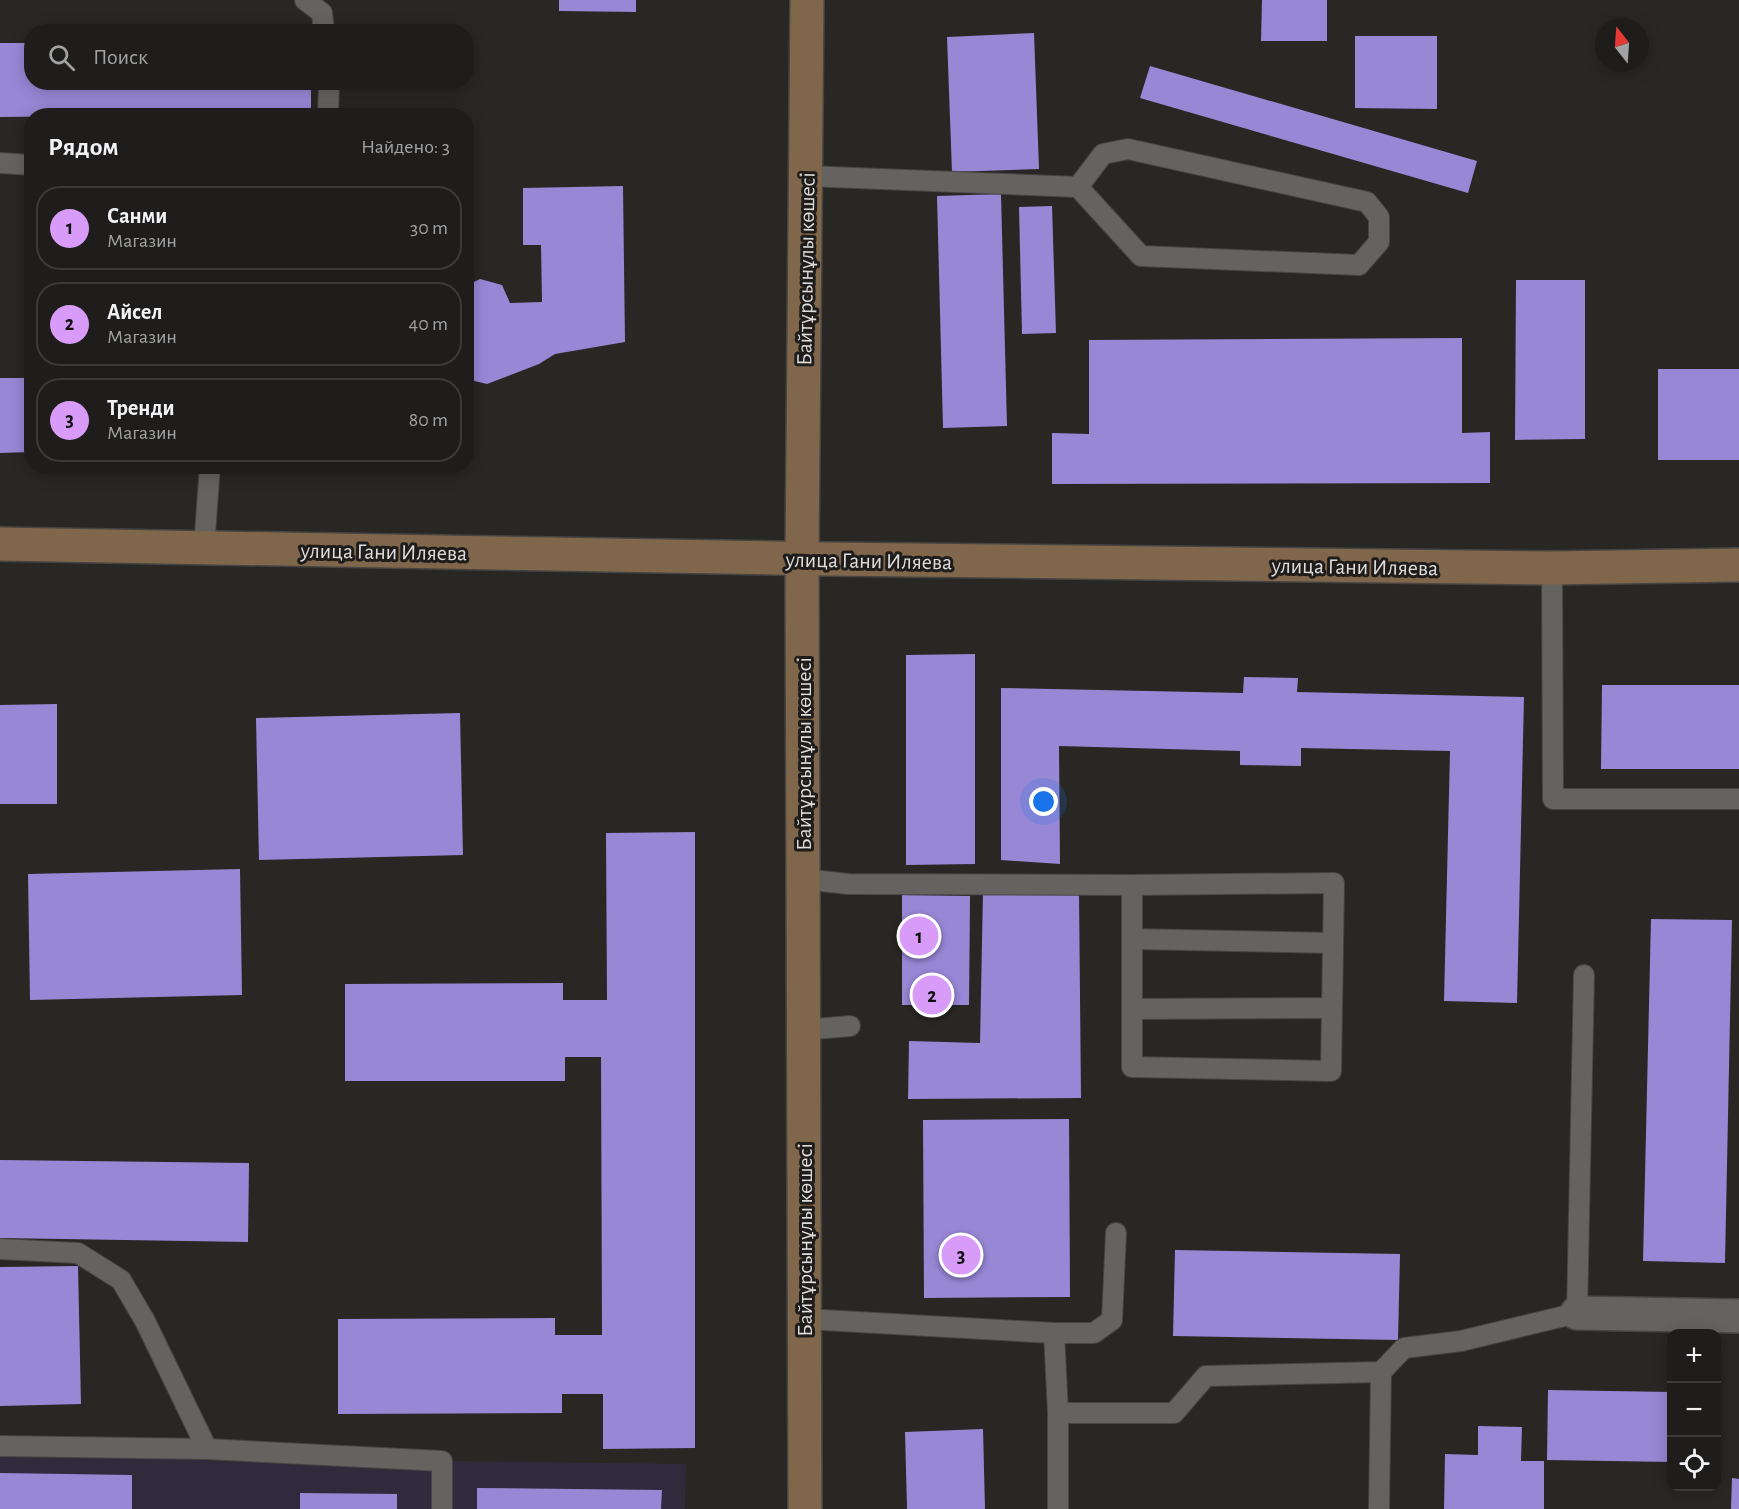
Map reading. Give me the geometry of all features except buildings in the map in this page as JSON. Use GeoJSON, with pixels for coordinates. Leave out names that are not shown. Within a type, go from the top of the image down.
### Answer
{"type":"FeatureCollection","features":[{"type":"Feature","properties":{"kind":"street","name":"Байтұрсынұлы көшесі"},"geometry":{"type":"LineString","coordinates":[[804,1509],[802,559],[807,0]]}},
{"type":"Feature","properties":{"kind":"street","name":"улица Гани Иляева"},"geometry":{"type":"LineString","coordinates":[[0,544],[802,559],[1552,568],[1739,565]]}},
{"type":"Feature","properties":{"kind":"street"},"geometry":{"type":"LineString","coordinates":[[1577,1313],[1739,1316]]}},
{"type":"Feature","properties":{"kind":"lane"},"geometry":{"type":"LineString","coordinates":[[305,0],[322,14],[323,24]]}},
{"type":"Feature","properties":{"kind":"lane"},"geometry":{"type":"LineString","coordinates":[[328,108],[329,90]]}},
{"type":"Feature","properties":{"kind":"lane"},"geometry":{"type":"LineString","coordinates":[[806,176],[1078,187],[1141,256],[1359,265],[1379,242],[1379,218],[1366,202],[1128,149],[1103,154],[1078,187]]}},
{"type":"Feature","properties":{"kind":"lane"},"geometry":{"type":"LineString","coordinates":[[0,163],[24,164]]}},
{"type":"Feature","properties":{"kind":"lane"},"geometry":{"type":"LineString","coordinates":[[204,547],[209,474]]}},
{"type":"Feature","properties":{"kind":"lane"},"geometry":{"type":"LineString","coordinates":[[1552,568],[1553,798],[1739,799]]}},
{"type":"Feature","properties":{"kind":"lane"},"geometry":{"type":"LineString","coordinates":[[803,879],[848,884],[1334,883],[1331,1071],[1132,1067],[1132,885]]}},
{"type":"Feature","properties":{"kind":"lane"},"geometry":{"type":"LineString","coordinates":[[1132,939],[1333,943]]}},
{"type":"Feature","properties":{"kind":"lane"},"geometry":{"type":"LineString","coordinates":[[1379,1509],[1381,1372],[1404,1348],[1461,1341],[1577,1313],[1584,975]]}},
{"type":"Feature","properties":{"kind":"lane"},"geometry":{"type":"LineString","coordinates":[[1132,1009],[1331,1008]]}},
{"type":"Feature","properties":{"kind":"lane"},"geometry":{"type":"LineString","coordinates":[[803,1030],[850,1026]]}},
{"type":"Feature","properties":{"kind":"lane"},"geometry":{"type":"LineString","coordinates":[[805,1319],[1054,1333],[1094,1333],[1112,1320],[1116,1233]]}},
{"type":"Feature","properties":{"kind":"lane"},"geometry":{"type":"LineString","coordinates":[[0,1249],[78,1253],[121,1280],[145,1321],[207,1449]]}},
{"type":"Feature","properties":{"kind":"lane"},"geometry":{"type":"LineString","coordinates":[[1054,1333],[1058,1413],[1058,1509]]}},
{"type":"Feature","properties":{"kind":"lane"},"geometry":{"type":"LineString","coordinates":[[1058,1413],[1174,1413],[1206,1376],[1381,1372]]}},
{"type":"Feature","properties":{"kind":"lane"},"geometry":{"type":"LineString","coordinates":[[0,1446],[207,1449],[442,1461],[442,1509]]}},
{"type":"Feature","properties":{"kind":"shaded area"},"geometry":{"type":"Polygon","coordinates":[[[0,1450],[442,1461],[686,1464],[685,1509],[0,1509],[0,1450]]]}},
{"type":"Feature","properties":{"kind":"place","name":"Санми"},"geometry":{"type":"Point","coordinates":[919,936]}},
{"type":"Feature","properties":{"kind":"place","name":"Айсел"},"geometry":{"type":"Point","coordinates":[932,995]}},
{"type":"Feature","properties":{"kind":"place","name":"Тренди"},"geometry":{"type":"Point","coordinates":[961,1255]}}]}
